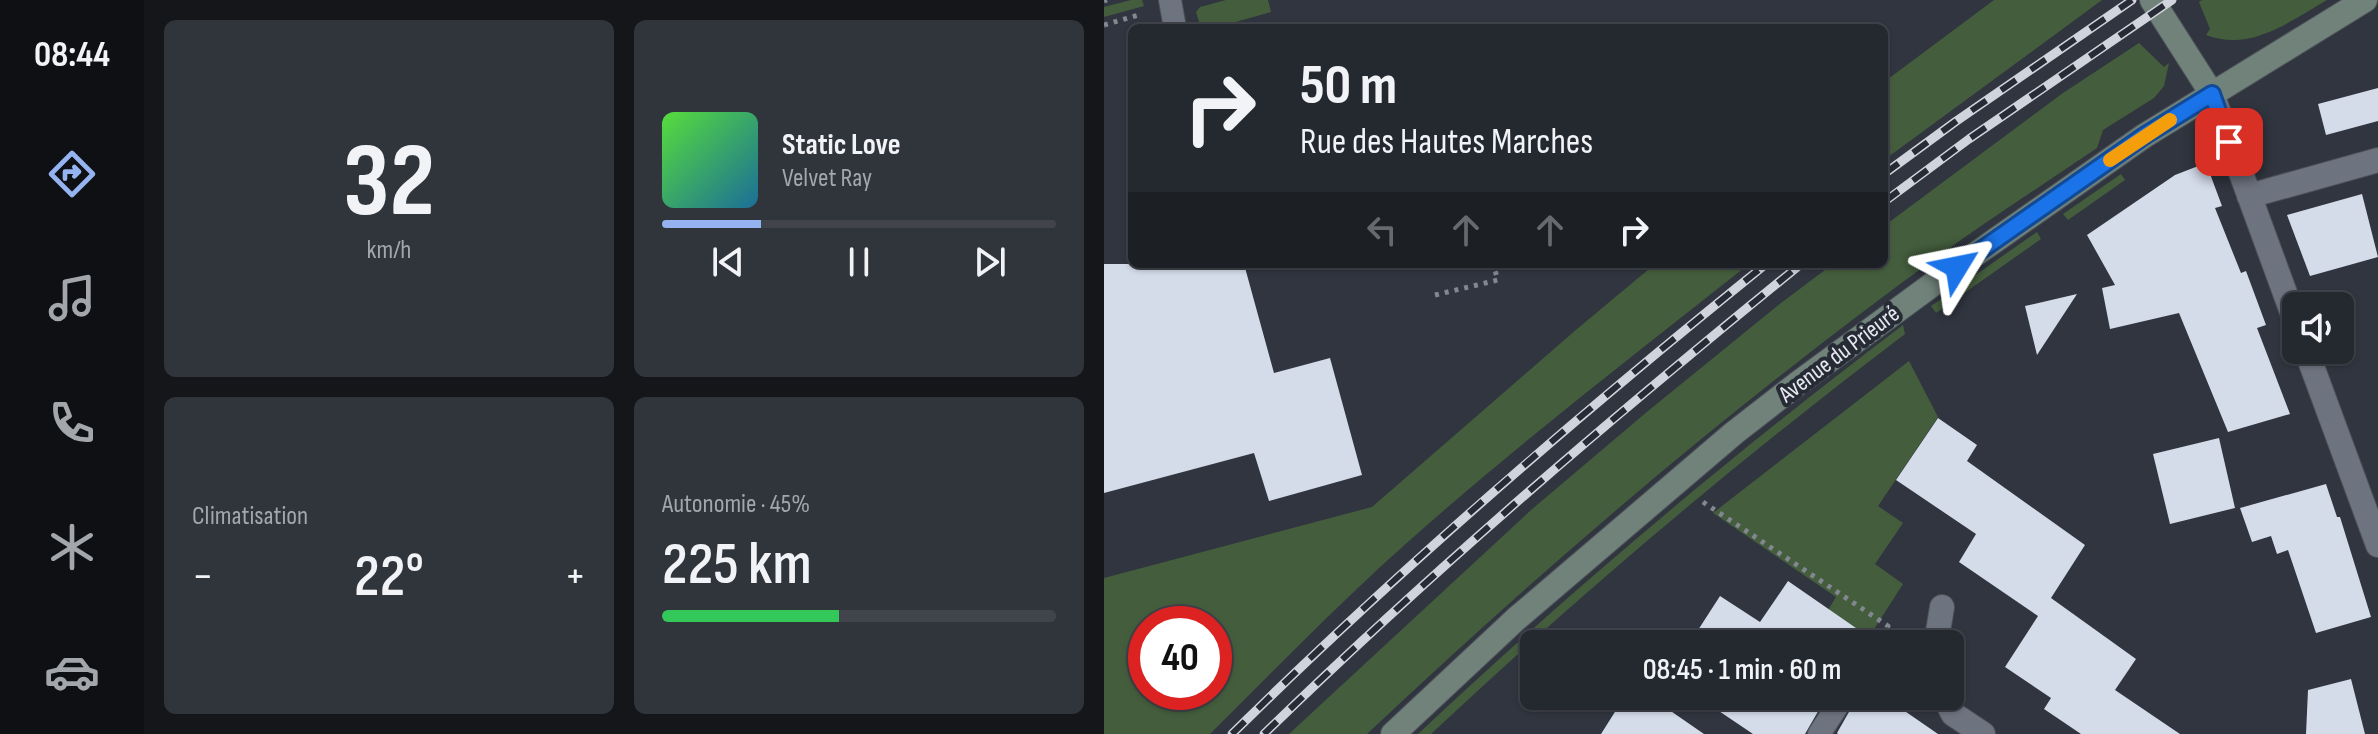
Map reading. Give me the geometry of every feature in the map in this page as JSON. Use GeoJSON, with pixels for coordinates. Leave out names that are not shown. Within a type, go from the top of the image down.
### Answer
{"type":"FeatureCollection","features":[{"type":"Feature","properties":{"kind":"street"},"geometry":{"type":"LineString","coordinates":[[2152,0],[2212,94],[2285,292]]}},
{"type":"Feature","properties":{"kind":"street","name":"Avenue du Prieuré"},"geometry":{"type":"LineString","coordinates":[[1393,734],[1516,619],[1734,433],[1797,384],[2144,136],[2365,0]]}},
{"type":"Feature","properties":{"kind":"street"},"geometry":{"type":"LineString","coordinates":[[2249,196],[2378,160]]}},
{"type":"Feature","properties":{"kind":"street"},"geometry":{"type":"LineString","coordinates":[[2311,364],[2378,545]]}},
{"type":"Feature","properties":{"kind":"street"},"geometry":{"type":"LineString","coordinates":[[1938,630],[1942,607]]}},
{"type":"Feature","properties":{"kind":"street"},"geometry":{"type":"LineString","coordinates":[[1955,710],[1983,734]]}},
{"type":"Feature","properties":{"kind":"lane"},"geometry":{"type":"LineString","coordinates":[[1170,0],[1174,24]]}},
{"type":"Feature","properties":{"kind":"lane"},"geometry":{"type":"LineString","coordinates":[[1819,734],[1835,710]]}},
{"type":"Feature","properties":{"kind":"path"},"geometry":{"type":"LineString","coordinates":[[1435,295],[1498,280],[1494,268]]}},
{"type":"Feature","properties":{"kind":"path"},"geometry":{"type":"LineString","coordinates":[[1692,511],[1715,493]]}},
{"type":"Feature","properties":{"kind":"path"},"geometry":{"type":"LineString","coordinates":[[1703,502],[1888,626],[1886,630]]}},
{"type":"Feature","properties":{"kind":"green space"},"geometry":{"type":"Polygon","coordinates":[[[1142,0],[1144,6],[1104,17],[1104,7],[1142,0]]]}},
{"type":"Feature","properties":{"kind":"green space"},"geometry":{"type":"Polygon","coordinates":[[[1226,0],[1268,0],[1271,12],[1228,24],[1200,24],[1196,12],[1200,7],[1226,0]]]}},
{"type":"Feature","properties":{"kind":"green space"},"geometry":{"type":"Polygon","coordinates":[[[1994,0],[2102,0],[1888,157],[1888,79],[1994,0]]]}},
{"type":"Feature","properties":{"kind":"green space"},"geometry":{"type":"Polygon","coordinates":[[[2327,0],[2269,32],[2239,40],[2206,35],[2210,29],[2199,2],[2327,0]]]}},
{"type":"Feature","properties":{"kind":"green space"},"geometry":{"type":"Polygon","coordinates":[[[2139,43],[2164,67],[2169,63],[2164,86],[2154,98],[2103,130],[2097,148],[1937,257],[1788,369],[1573,547],[1367,734],[1289,734],[1531,510],[1781,303],[1828,268],[1888,268],[1888,223],[2063,93],[2139,43]]]}},
{"type":"Feature","properties":{"kind":"green space"},"geometry":{"type":"Polygon","coordinates":[[[2121,174],[2125,180],[2068,220],[2063,214],[2121,174]]]}},
{"type":"Feature","properties":{"kind":"green space"},"geometry":{"type":"Polygon","coordinates":[[[2037,232],[2041,239],[1936,313],[1931,306],[2037,232]]]}},
{"type":"Feature","properties":{"kind":"green space"},"geometry":{"type":"Polygon","coordinates":[[[1650,268],[1744,268],[1561,413],[1424,528],[1336,609],[1210,734],[1104,734],[1104,578],[1372,507],[1650,268]]]}},
{"type":"Feature","properties":{"kind":"green space"},"geometry":{"type":"Polygon","coordinates":[[[1903,325],[1905,334],[1783,429],[1545,630],[1532,630],[1655,523],[1903,325]]]}},
{"type":"Feature","properties":{"kind":"green space"},"geometry":{"type":"Polygon","coordinates":[[[1909,361],[1938,417],[1878,506],[1903,523],[1875,564],[1903,584],[1873,630],[1858,630],[1828,610],[1836,597],[1713,513],[1909,361]]]}},
{"type":"Feature","properties":{"kind":"green space"},"geometry":{"type":"Polygon","coordinates":[[[1520,641],[1520,653],[1431,734],[1418,734],[1520,641]]]}},
{"type":"Feature","properties":{"kind":"building"},"geometry":{"type":"Polygon","coordinates":[[[2378,88],[2378,121],[2326,135],[2318,104],[2378,88]]]}},
{"type":"Feature","properties":{"kind":"building"},"geometry":{"type":"Polygon","coordinates":[[[2206,163],[2222,206],[2215,208],[2241,273],[2246,271],[2266,325],[2257,328],[2290,414],[2228,432],[2179,313],[2110,329],[2102,288],[2115,285],[2087,235],[2175,175],[2206,163]]]}},
{"type":"Feature","properties":{"kind":"building"},"geometry":{"type":"Polygon","coordinates":[[[2362,194],[2378,257],[2310,276],[2287,215],[2362,194]]]}},
{"type":"Feature","properties":{"kind":"building"},"geometry":{"type":"Polygon","coordinates":[[[1104,264],[1128,264],[1128,268],[1245,268],[1274,373],[1330,358],[1362,475],[1269,501],[1254,453],[1104,493],[1104,264]]]}},
{"type":"Feature","properties":{"kind":"building"},"geometry":{"type":"Polygon","coordinates":[[[2077,294],[2037,355],[2025,306],[2077,294]]]}},
{"type":"Feature","properties":{"kind":"building"},"geometry":{"type":"Polygon","coordinates":[[[1938,418],[1977,445],[1967,461],[2085,545],[2051,598],[2136,659],[2115,690],[2180,734],[2081,734],[2044,709],[2051,698],[2005,667],[2038,616],[1959,562],[1976,534],[1896,480],[1938,418]]]}},
{"type":"Feature","properties":{"kind":"building"},"geometry":{"type":"Polygon","coordinates":[[[2219,438],[2235,508],[2170,524],[2153,454],[2219,438]]]}},
{"type":"Feature","properties":{"kind":"building"},"geometry":{"type":"Polygon","coordinates":[[[2326,484],[2337,517],[2340,517],[2371,617],[2316,633],[2288,550],[2277,554],[2271,536],[2252,542],[2240,508],[2326,484]]]}},
{"type":"Feature","properties":{"kind":"building"},"geometry":{"type":"Polygon","coordinates":[[[1788,581],[1859,630],[1698,630],[1720,596],[1760,622],[1788,581]]]}},
{"type":"Feature","properties":{"kind":"building"},"geometry":{"type":"Polygon","coordinates":[[[2351,679],[2365,734],[2306,734],[2308,690],[2351,679]]]}},
{"type":"Feature","properties":{"kind":"building"},"geometry":{"type":"Polygon","coordinates":[[[1616,710],[1669,710],[1704,734],[1601,734],[1616,710]]]}},
{"type":"Feature","properties":{"kind":"building"},"geometry":{"type":"Polygon","coordinates":[[[1717,710],[1819,710],[1805,734],[1753,734],[1717,710]]]}},
{"type":"Feature","properties":{"kind":"building"},"geometry":{"type":"Polygon","coordinates":[[[1850,710],[1903,710],[1938,734],[1838,734],[1850,710]]]}},
{"type":"Feature","properties":{"kind":"railway"},"geometry":{"type":"LineString","coordinates":[[1888,171],[2132,0]]}},
{"type":"Feature","properties":{"kind":"railway"},"geometry":{"type":"LineString","coordinates":[[1888,199],[1969,139],[2172,0]]}},
{"type":"Feature","properties":{"kind":"railway"},"geometry":{"type":"LineString","coordinates":[[1232,734],[1426,551],[1628,377],[1761,268]]}},
{"type":"Feature","properties":{"kind":"railway"},"geometry":{"type":"LineString","coordinates":[[1264,734],[1527,493],[1796,268]]}},
{"type":"Feature","properties":{"kind":"slow traffic"},"geometry":{"type":"LineString","coordinates":[[2110,160],[2170,120]]}},
{"type":"Feature","properties":{"kind":"route"},"geometry":{"type":"LineString","coordinates":[[1957,267],[2144,136],[2212,94],[2229,142]]}}]}
